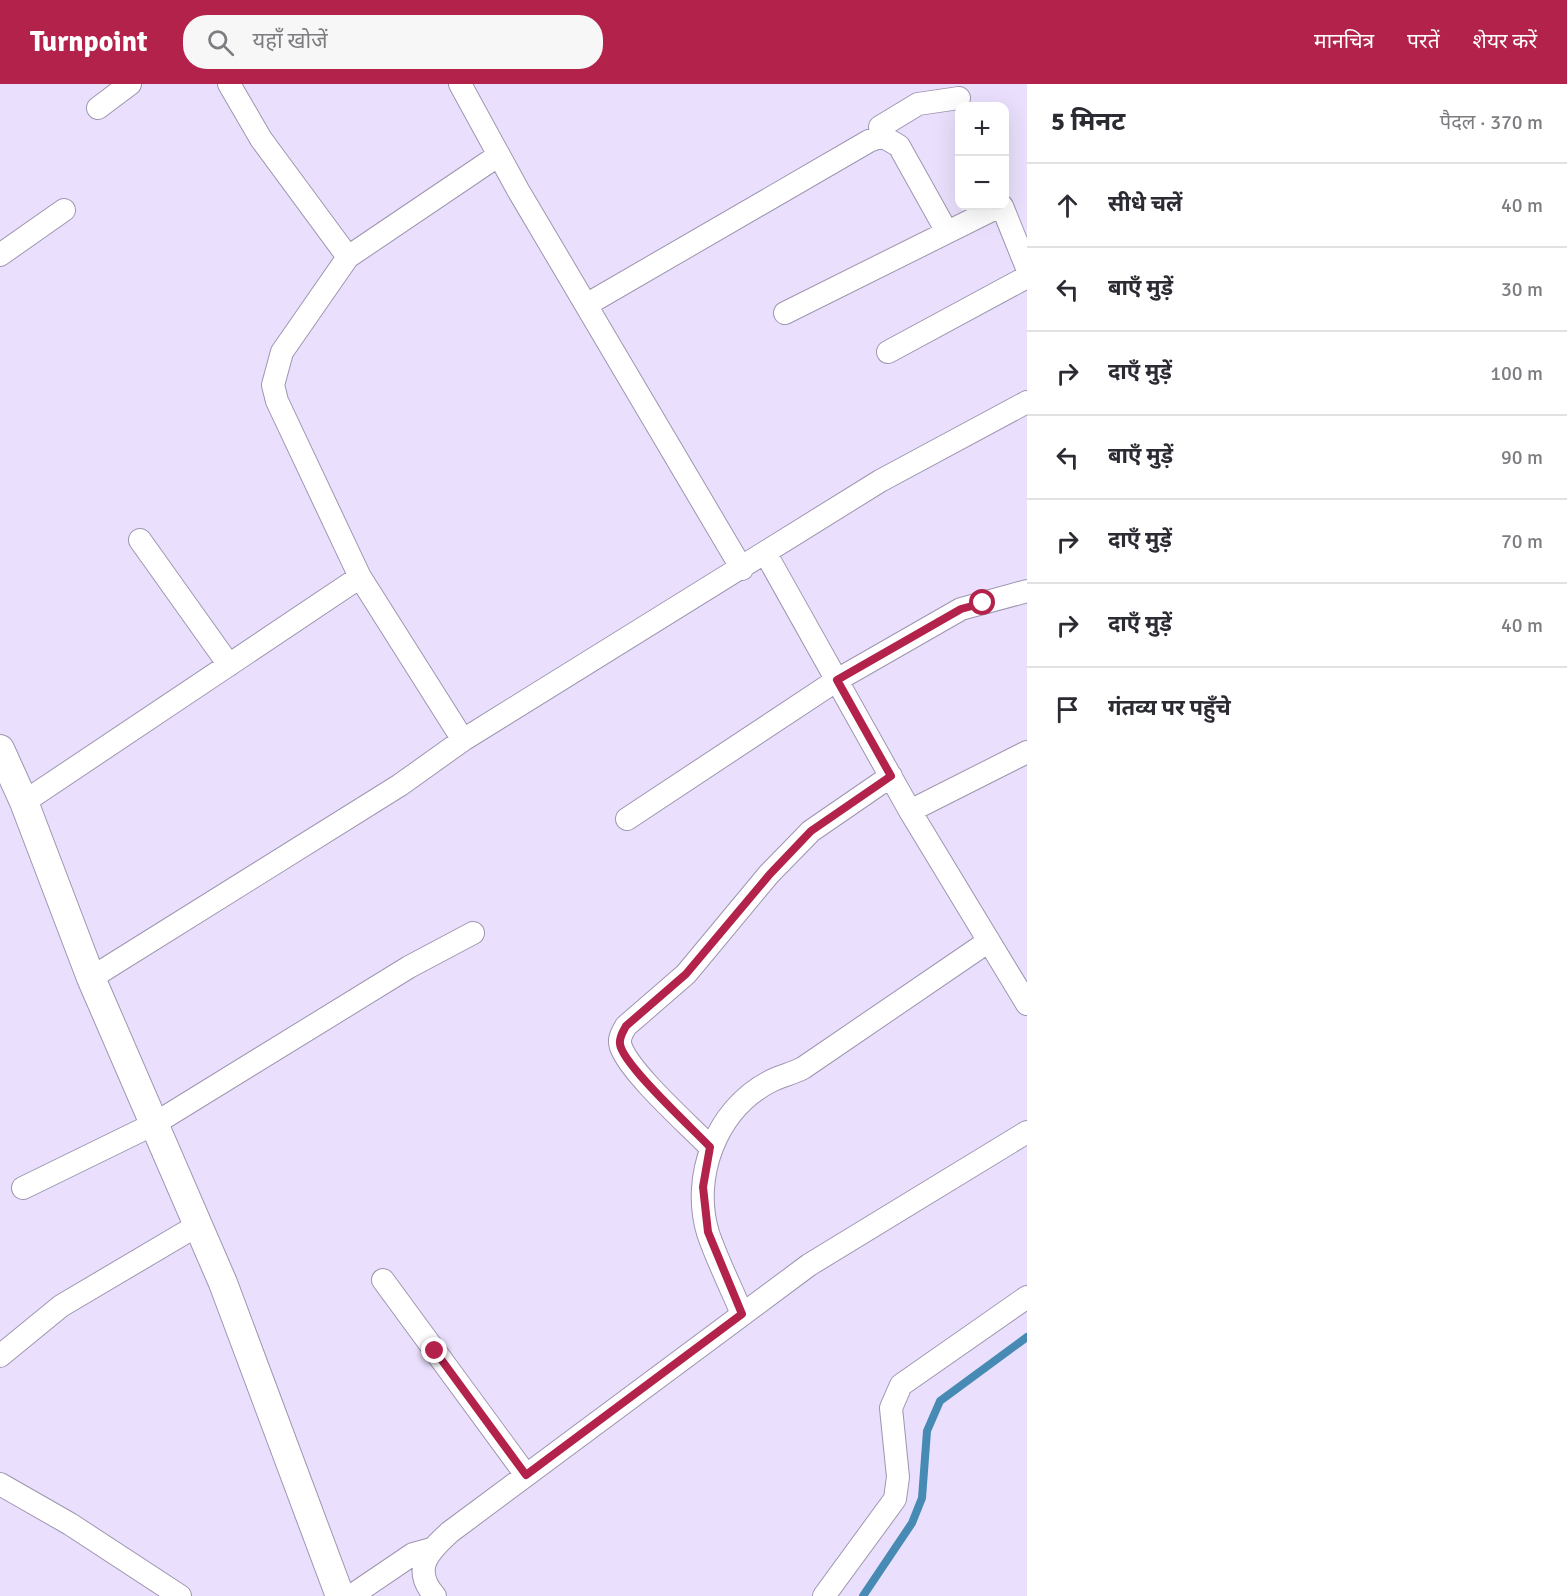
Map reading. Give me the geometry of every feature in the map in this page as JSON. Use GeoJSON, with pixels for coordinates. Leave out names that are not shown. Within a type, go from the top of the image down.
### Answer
{"type":"FeatureCollection","features":[{"type":"Feature","properties":{"kind":"street"},"geometry":{"type":"LineString","coordinates":[[98,108],[130,84]]}},
{"type":"Feature","properties":{"kind":"street"},"geometry":{"type":"LineString","coordinates":[[229,84],[261,138],[348,257]]}},
{"type":"Feature","properties":{"kind":"street"},"geometry":{"type":"LineString","coordinates":[[459,84],[742,569]]}},
{"type":"Feature","properties":{"kind":"street"},"geometry":{"type":"LineString","coordinates":[[880,127],[918,104],[959,96]]}},
{"type":"Feature","properties":{"kind":"street"},"geometry":{"type":"LineString","coordinates":[[586,305],[869,141],[882,136],[899,146],[947,232]]}},
{"type":"Feature","properties":{"kind":"street"},"geometry":{"type":"LineString","coordinates":[[463,740],[360,577],[277,401],[273,385],[282,352],[348,257],[499,154]]}},
{"type":"Feature","properties":{"kind":"street"},"geometry":{"type":"LineString","coordinates":[[0,255],[64,210]]}},
{"type":"Feature","properties":{"kind":"street"},"geometry":{"type":"LineString","coordinates":[[785,313],[993,210]]}},
{"type":"Feature","properties":{"kind":"street"},"geometry":{"type":"LineString","coordinates":[[1005,210],[1019,225],[1027,268]]}},
{"type":"Feature","properties":{"kind":"street"},"geometry":{"type":"LineString","coordinates":[[888,352],[1027,277]]}},
{"type":"Feature","properties":{"kind":"street"},"geometry":{"type":"LineString","coordinates":[[91,978],[400,785],[463,740],[742,569],[880,481],[1027,402]]}},
{"type":"Feature","properties":{"kind":"street"},"geometry":{"type":"LineString","coordinates":[[140,540],[229,664]]}},
{"type":"Feature","properties":{"kind":"street"},"geometry":{"type":"LineString","coordinates":[[766,554],[910,811],[1027,1004]]}},
{"type":"Feature","properties":{"kind":"street"},"geometry":{"type":"LineString","coordinates":[[24,802],[360,577]]}},
{"type":"Feature","properties":{"kind":"street"},"geometry":{"type":"LineString","coordinates":[[627,819],[837,680],[961,609],[1027,591]]}},
{"type":"Feature","properties":{"kind":"street"},"geometry":{"type":"LineString","coordinates":[[0,749],[24,802],[91,978],[223,1283],[340,1596]]}},
{"type":"Feature","properties":{"kind":"street"},"geometry":{"type":"LineString","coordinates":[[910,811],[1027,752]]}},
{"type":"Feature","properties":{"kind":"street"},"geometry":{"type":"LineString","coordinates":[[710,1147],[631,1066],[620,1046],[620,1036],[626,1026],[686,974],[770,874],[811,831],[891,776]]}},
{"type":"Feature","properties":{"kind":"street"},"geometry":{"type":"LineString","coordinates":[[23,1188],[154,1124],[409,967],[473,933]]}},
{"type":"Feature","properties":{"kind":"street"},"geometry":{"type":"LineString","coordinates":[[742,1314],[708,1232],[703,1187],[710,1147],[724,1122],[754,1091],[770,1080],[803,1068],[989,941]]}},
{"type":"Feature","properties":{"kind":"street"},"geometry":{"type":"LineString","coordinates":[[351,1596],[413,1554],[431,1549],[526,1475],[809,1265],[1027,1132]]}},
{"type":"Feature","properties":{"kind":"street"},"geometry":{"type":"LineString","coordinates":[[0,1356],[61,1306],[198,1225]]}},
{"type":"Feature","properties":{"kind":"street"},"geometry":{"type":"LineString","coordinates":[[383,1280],[526,1475]]}},
{"type":"Feature","properties":{"kind":"street"},"geometry":{"type":"LineString","coordinates":[[824,1596],[896,1499],[898,1477],[891,1408],[901,1385],[1027,1297]]}},
{"type":"Feature","properties":{"kind":"street"},"geometry":{"type":"LineString","coordinates":[[0,1484],[70,1524],[180,1596]]}},
{"type":"Feature","properties":{"kind":"street"},"geometry":{"type":"LineString","coordinates":[[431,1549],[423,1572],[426,1583],[435,1596]]}},
{"type":"Feature","properties":{"kind":"waterway"},"geometry":{"type":"LineString","coordinates":[[863,1596],[912,1523],[922,1498],[927,1431],[940,1401],[1027,1337]]}},
{"type":"Feature","properties":{"kind":"route"},"geometry":{"type":"LineString","coordinates":[[435,1351],[526,1475],[742,1314],[708,1232],[703,1187],[710,1147],[631,1066],[620,1046],[620,1036],[626,1026],[686,974],[770,874],[811,831],[891,776],[837,680],[961,609],[983,603]]}}]}
